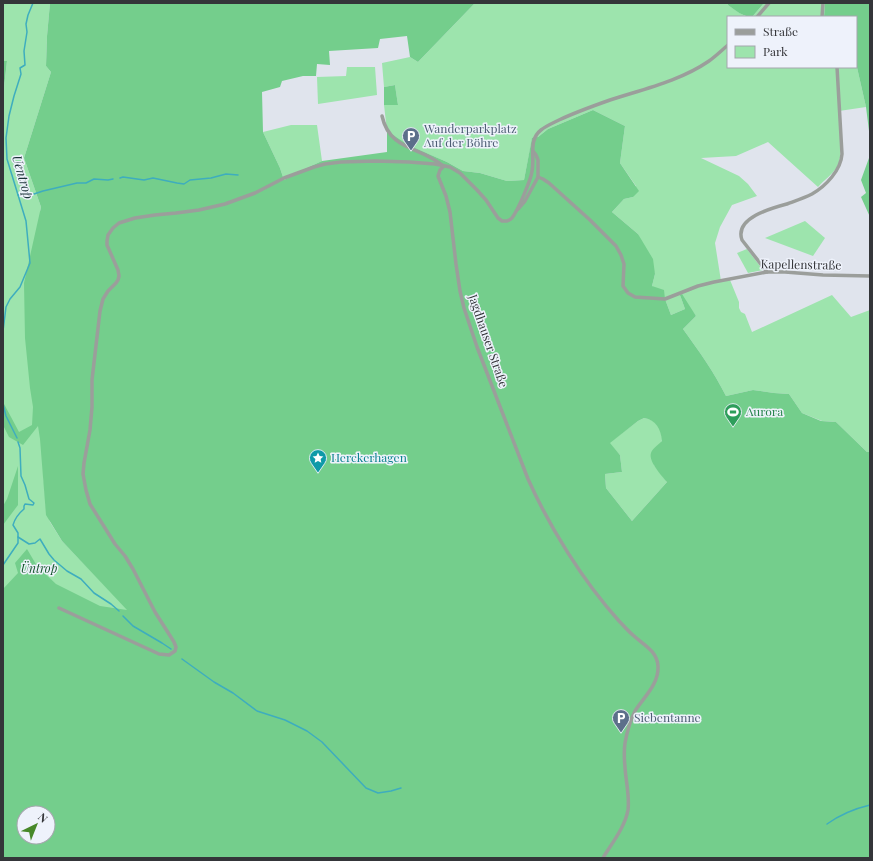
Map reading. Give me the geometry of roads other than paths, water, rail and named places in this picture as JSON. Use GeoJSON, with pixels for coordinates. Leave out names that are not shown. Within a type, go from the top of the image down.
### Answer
{"type":"FeatureCollection","features":[{"type":"Feature","properties":{"kind":"street"},"geometry":{"type":"LineString","coordinates":[[758,16],[769,3]]}},
{"type":"Feature","properties":{"kind":"street"},"geometry":{"type":"LineString","coordinates":[[822,16],[823,3]]}},
{"type":"Feature","properties":{"kind":"street"},"geometry":{"type":"LineString","coordinates":[[59,608],[159,654],[169,656],[175,651],[176,647],[174,642],[158,618],[133,569],[115,544],[90,504],[83,474],[90,430],[92,380],[100,311],[103,299],[118,280],[119,276],[118,270],[107,246],[107,241],[108,234],[118,223],[135,218],[192,211],[225,204],[255,193],[284,178],[314,166],[341,162],[393,161],[435,164],[453,168],[482,196],[497,217],[502,221],[507,221],[510,220],[517,209],[532,174],[533,144],[539,132],[547,126],[571,114],[658,85],[692,71],[727,46]]}},
{"type":"Feature","properties":{"kind":"street"},"geometry":{"type":"LineString","coordinates":[[767,272],[742,240],[741,229],[744,224],[754,216],[812,194],[829,180],[839,168],[842,154],[837,68]]}},
{"type":"Feature","properties":{"kind":"street"},"geometry":{"type":"LineString","coordinates":[[382,116],[391,134],[400,143],[433,158],[444,166]]}},
{"type":"Feature","properties":{"kind":"street"},"geometry":{"type":"LineString","coordinates":[[517,209],[525,201],[538,177],[538,160],[533,151]]}},
{"type":"Feature","properties":{"kind":"street","name":"Jagdhauser Straße"},"geometry":{"type":"LineString","coordinates":[[444,166],[440,170],[438,176],[449,209],[456,264],[464,308],[528,478],[548,518],[588,582],[627,629],[652,651],[658,661],[658,671],[655,680],[635,712],[625,741],[624,763],[628,804],[627,814],[603,858]]}},
{"type":"Feature","properties":{"kind":"street","name":"Kapellenstraße"},"geometry":{"type":"LineString","coordinates":[[538,177],[543,178],[549,183],[613,242],[622,258],[624,268],[623,286],[628,293],[634,297],[665,299],[703,284],[728,278],[767,272],[870,276]]}},
{"type":"Feature","properties":{"kind":"waterway","name":"Uentrop"},"geometry":{"type":"LineString","coordinates":[[3,331],[6,307],[10,299],[20,287],[30,263],[26,221],[7,159],[6,138],[9,116],[21,74],[20,68],[25,65],[24,51],[27,32],[26,24],[33,3]]}},
{"type":"Feature","properties":{"kind":"waterway"},"geometry":{"type":"LineString","coordinates":[[120,178],[123,177],[144,180],[153,178],[184,184],[190,180],[211,178],[226,174],[238,175]]}},
{"type":"Feature","properties":{"kind":"waterway"},"geometry":{"type":"LineString","coordinates":[[18,195],[28,196],[77,183],[86,183],[94,179],[113,179]]}},
{"type":"Feature","properties":{"kind":"waterway","name":"Uentrop"},"geometry":{"type":"LineString","coordinates":[[3,404],[6,416],[17,438]]}},
{"type":"Feature","properties":{"kind":"waterway","name":"Uentrop"},"geometry":{"type":"LineString","coordinates":[[3,565],[18,543],[18,533],[13,525],[15,520],[18,514],[24,509],[25,504],[33,505],[34,503],[29,499],[21,476],[20,448],[18,442]]}},
{"type":"Feature","properties":{"kind":"waterway"},"geometry":{"type":"LineString","coordinates":[[18,537],[29,544],[35,543],[40,539],[54,560],[67,571],[81,579],[94,593],[119,611]]}},
{"type":"Feature","properties":{"kind":"waterway"},"geometry":{"type":"LineString","coordinates":[[123,616],[133,626],[171,649]]}},
{"type":"Feature","properties":{"kind":"waterway"},"geometry":{"type":"LineString","coordinates":[[182,659],[257,711],[285,720],[307,731],[322,742],[366,788],[378,793],[401,788]]}},
{"type":"Feature","properties":{"kind":"waterway"},"geometry":{"type":"LineString","coordinates":[[827,824],[847,812],[870,805]]}},
{"type":"Feature","properties":{"kind":"place","name":"Wanderparkplatz Auf der Böhre"},"geometry":{"type":"Point","coordinates":[411,151]}},
{"type":"Feature","properties":{"kind":"place","name":"Aurora"},"geometry":{"type":"Point","coordinates":[733,427]}},
{"type":"Feature","properties":{"kind":"place","name":"Herckerhagen"},"geometry":{"type":"Point","coordinates":[318,473]}},
{"type":"Feature","properties":{"kind":"place","name":"Siebentanne"},"geometry":{"type":"Point","coordinates":[621,733]}},
{"type":"Feature","properties":{"kind":"park label","name":"Üntrop"},"geometry":{"type":"Point","coordinates":[39,569]}}]}
